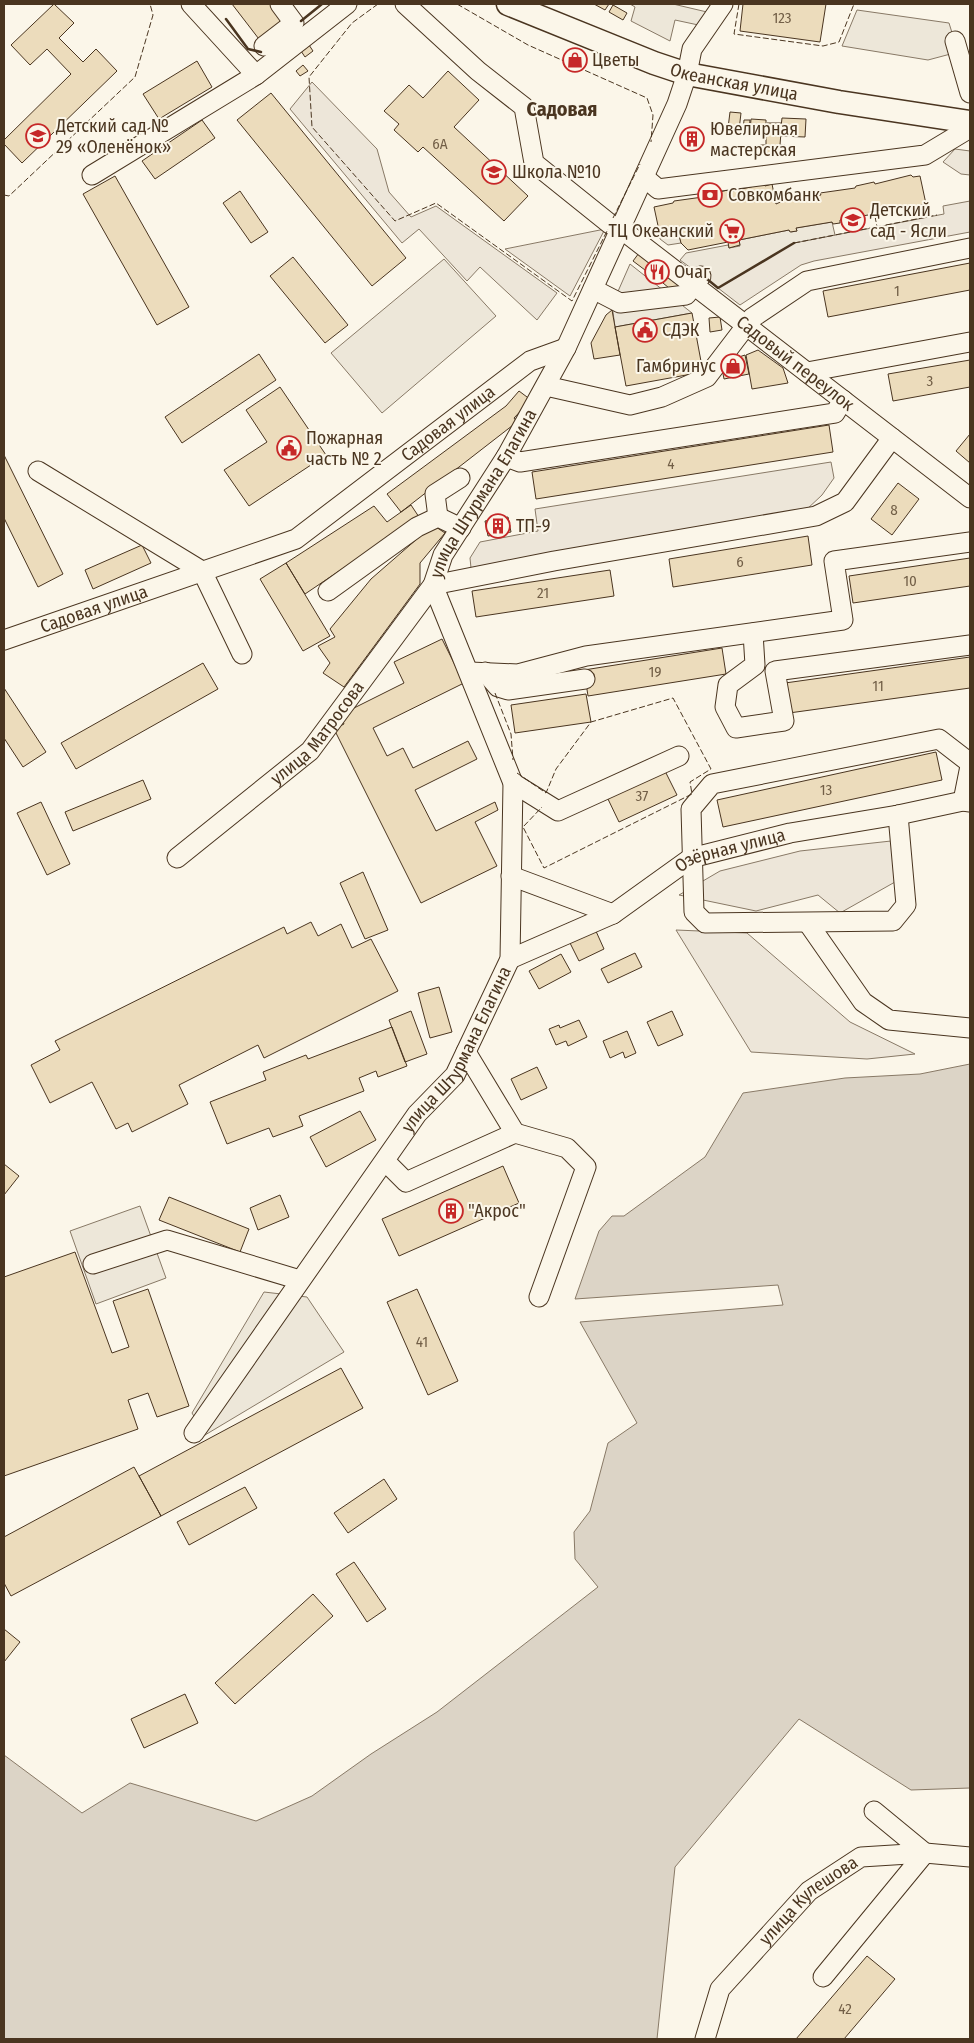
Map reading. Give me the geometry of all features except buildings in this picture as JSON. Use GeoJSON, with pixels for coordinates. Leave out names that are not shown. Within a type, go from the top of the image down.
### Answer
{"type":"FeatureCollection","features":[{"type":"Feature","properties":{"kind":"main road","name":"Океанская улица"},"geometry":{"type":"LineString","coordinates":[[508,4],[654,63],[687,74],[839,102],[970,122]]}},
{"type":"Feature","properties":{"kind":"street"},"geometry":{"type":"LineString","coordinates":[[191,4],[256,75]]}},
{"type":"Feature","properties":{"kind":"street"},"geometry":{"type":"LineString","coordinates":[[264,46],[294,23],[280,4]]}},
{"type":"Feature","properties":{"kind":"street"},"geometry":{"type":"LineString","coordinates":[[92,175],[256,75],[347,4]]}},
{"type":"Feature","properties":{"kind":"street","name":"Садовый переулок"},"geometry":{"type":"LineString","coordinates":[[406,4],[478,71],[524,107],[534,163],[616,226],[697,281],[747,326],[970,498]]}},
{"type":"Feature","properties":{"kind":"street"},"geometry":{"type":"LineString","coordinates":[[566,348],[593,289],[616,226],[644,177],[677,104],[687,74],[692,50],[723,4]]}},
{"type":"Feature","properties":{"kind":"street"},"geometry":{"type":"LineString","coordinates":[[955,41],[970,93]]}},
{"type":"Feature","properties":{"kind":"street"},"geometry":{"type":"LineString","coordinates":[[644,177],[658,188],[925,155],[970,128]]}},
{"type":"Feature","properties":{"kind":"street"},"geometry":{"type":"LineString","coordinates":[[546,386],[630,405],[662,397],[707,377],[752,318],[814,279],[970,248]]}},
{"type":"Feature","properties":{"kind":"street"},"geometry":{"type":"LineString","coordinates":[[593,289],[620,303],[686,295],[697,281]]}},
{"type":"Feature","properties":{"kind":"street"},"geometry":{"type":"LineString","coordinates":[[807,372],[970,342]]}},
{"type":"Feature","properties":{"kind":"street","name":"улица Штурмана Елагина"},"geometry":{"type":"LineString","coordinates":[[194,1433],[417,1114],[455,1075],[510,959],[513,783],[477,672],[433,585],[443,555],[506,457],[566,348]]}},
{"type":"Feature","properties":{"kind":"street","name":"Садовая улица"},"geometry":{"type":"LineString","coordinates":[[4,640],[296,539],[530,361],[566,348]]}},
{"type":"Feature","properties":{"kind":"street"},"geometry":{"type":"LineString","coordinates":[[506,457],[520,462],[835,412],[843,400]]}},
{"type":"Feature","properties":{"kind":"street"},"geometry":{"type":"LineString","coordinates":[[433,585],[554,561],[816,516],[845,502],[892,438]]}},
{"type":"Feature","properties":{"kind":"street"},"geometry":{"type":"LineString","coordinates":[[38,471],[202,571],[242,654]]}},
{"type":"Feature","properties":{"kind":"street"},"geometry":{"type":"LineString","coordinates":[[438,517],[435,494],[460,478]]}},
{"type":"Feature","properties":{"kind":"street"},"geometry":{"type":"LineString","coordinates":[[438,517],[461,528]]}},
{"type":"Feature","properties":{"kind":"street"},"geometry":{"type":"LineString","coordinates":[[328,591],[416,527],[438,517]]}},
{"type":"Feature","properties":{"kind":"street"},"geometry":{"type":"LineString","coordinates":[[477,672],[518,674],[586,656],[843,620],[834,561],[970,542]]}},
{"type":"Feature","properties":{"kind":"street","name":"улица Матросова"},"geometry":{"type":"LineString","coordinates":[[177,858],[310,751],[433,585]]}},
{"type":"Feature","properties":{"kind":"street"},"geometry":{"type":"LineString","coordinates":[[754,633],[755,665],[728,685],[725,707],[736,728],[784,720],[775,671],[970,645]]}},
{"type":"Feature","properties":{"kind":"street"},"geometry":{"type":"LineString","coordinates":[[477,672],[498,687],[508,690],[585,679]]}},
{"type":"Feature","properties":{"kind":"street"},"geometry":{"type":"LineString","coordinates":[[898,815],[906,905],[893,920],[705,924],[694,912],[691,809],[712,784],[938,739],[970,764],[966,801]]}},
{"type":"Feature","properties":{"kind":"street"},"geometry":{"type":"LineString","coordinates":[[513,783],[558,811],[679,756]]}},
{"type":"Feature","properties":{"kind":"street","name":"Озёрная улица"},"geometry":{"type":"LineString","coordinates":[[510,959],[613,914],[691,858],[790,833],[898,815],[966,801]]}},
{"type":"Feature","properties":{"kind":"street"},"geometry":{"type":"LineString","coordinates":[[511,876],[613,914]]}},
{"type":"Feature","properties":{"kind":"street"},"geometry":{"type":"LineString","coordinates":[[808,923],[863,1002],[889,1020],[970,1028]]}},
{"type":"Feature","properties":{"kind":"street"},"geometry":{"type":"LineString","coordinates":[[466,1052],[515,1133]]}},
{"type":"Feature","properties":{"kind":"street"},"geometry":{"type":"LineString","coordinates":[[385,1161],[406,1182],[515,1133],[567,1148],[586,1167],[539,1297]]}},
{"type":"Feature","properties":{"kind":"street"},"geometry":{"type":"LineString","coordinates":[[94,1264],[167,1240],[300,1280]]}},
{"type":"Feature","properties":{"kind":"street"},"geometry":{"type":"LineString","coordinates":[[822,1977],[925,1853],[874,1811]]}},
{"type":"Feature","properties":{"kind":"street","name":"улица Кулешова"},"geometry":{"type":"LineString","coordinates":[[705,2039],[720,1989],[809,1891],[861,1857],[925,1853],[969,1856]]}},
{"type":"Feature","properties":{"kind":"shaded area"},"geometry":{"type":"Polygon","coordinates":[[[630,4],[673,4],[707,12],[703,26],[675,20],[670,41],[631,21],[635,7],[630,4]]]}},
{"type":"Feature","properties":{"kind":"shaded area"},"geometry":{"type":"Polygon","coordinates":[[[857,10],[949,23],[958,52],[928,60],[842,46],[857,10]]]}},
{"type":"Feature","properties":{"kind":"shaded area"},"geometry":{"type":"Polygon","coordinates":[[[312,82],[377,149],[389,192],[411,217],[436,206],[557,293],[537,320],[480,267],[467,281],[419,229],[402,243],[290,109],[312,82]]]}},
{"type":"Feature","properties":{"kind":"shaded area"},"geometry":{"type":"Polygon","coordinates":[[[955,149],[970,151],[970,175],[961,174],[943,162],[955,149]]]}},
{"type":"Feature","properties":{"kind":"shaded area"},"geometry":{"type":"Polygon","coordinates":[[[970,201],[970,232],[801,265],[740,305],[718,288],[794,243],[944,214],[943,206],[970,201]]]}},
{"type":"Feature","properties":{"kind":"shaded area"},"geometry":{"type":"Polygon","coordinates":[[[832,222],[835,235],[794,243],[718,288],[680,260],[686,253],[728,245],[729,248],[740,246],[739,240],[789,230],[791,232],[797,231],[796,228],[832,222]]]}},
{"type":"Feature","properties":{"kind":"shaded area"},"geometry":{"type":"Polygon","coordinates":[[[605,229],[570,296],[505,249],[605,229]]]}},
{"type":"Feature","properties":{"kind":"shaded area"},"geometry":{"type":"Polygon","coordinates":[[[678,231],[681,243],[668,245],[660,239],[660,235],[678,231]]]}},
{"type":"Feature","properties":{"kind":"shaded area"},"geometry":{"type":"Polygon","coordinates":[[[444,259],[496,316],[382,413],[331,353],[444,259]]]}},
{"type":"Feature","properties":{"kind":"shaded area"},"geometry":{"type":"Polygon","coordinates":[[[630,264],[692,313],[615,327],[612,305],[630,264]]]}},
{"type":"Feature","properties":{"kind":"shaded area"},"geometry":{"type":"Polygon","coordinates":[[[831,462],[834,478],[822,495],[805,511],[471,568],[470,558],[480,542],[538,531],[535,509],[831,462]]]}},
{"type":"Feature","properties":{"kind":"shaded area"},"geometry":{"type":"Polygon","coordinates":[[[891,841],[895,882],[840,913],[818,895],[756,911],[679,895],[720,871],[800,851],[891,841]]]}},
{"type":"Feature","properties":{"kind":"shaded area"},"geometry":{"type":"Polygon","coordinates":[[[676,930],[747,933],[850,1022],[915,1054],[867,1059],[751,1052],[676,930]]]}},
{"type":"Feature","properties":{"kind":"shaded area"},"geometry":{"type":"Polygon","coordinates":[[[970,1064],[970,1788],[911,1790],[799,1719],[675,1867],[657,2039],[4,2039],[4,1755],[82,1813],[130,1783],[256,1821],[312,1796],[371,1754],[437,1712],[598,1587],[575,1559],[574,1532],[590,1511],[608,1443],[637,1423],[580,1322],[783,1305],[778,1285],[575,1299],[599,1231],[612,1216],[624,1216],[705,1157],[743,1093],[845,1078],[920,1074],[970,1064]]]}},
{"type":"Feature","properties":{"kind":"shaded area"},"geometry":{"type":"Polygon","coordinates":[[[140,1206],[166,1278],[96,1304],[70,1231],[140,1206]]]}},
{"type":"Feature","properties":{"kind":"shaded area"},"geometry":{"type":"Polygon","coordinates":[[[264,1292],[307,1297],[344,1352],[205,1435],[192,1413],[264,1292]]]}},
{"type":"Feature","properties":{"kind":"fence"},"geometry":{"type":"LineString","coordinates":[[4,195],[9,196],[135,77],[153,15],[150,4]]}},
{"type":"Feature","properties":{"kind":"fence"},"geometry":{"type":"LineString","coordinates":[[378,4],[352,23],[309,77],[312,127],[395,221],[436,203],[572,301],[608,229]]}},
{"type":"Feature","properties":{"kind":"fence"},"geometry":{"type":"LineString","coordinates":[[457,4],[528,45],[647,98],[653,115],[651,142]]}},
{"type":"Feature","properties":{"kind":"fence"},"geometry":{"type":"LineString","coordinates":[[739,4],[734,34],[823,46],[839,42],[854,4]]}},
{"type":"Feature","properties":{"kind":"fence"},"geometry":{"type":"LineString","coordinates":[[613,218],[640,164]]}},
{"type":"Feature","properties":{"kind":"fence"},"geometry":{"type":"LineString","coordinates":[[794,243],[937,215]]}},
{"type":"Feature","properties":{"kind":"fence"},"geometry":{"type":"LineString","coordinates":[[875,216],[877,227]]}},
{"type":"Feature","properties":{"kind":"fence"},"geometry":{"type":"LineString","coordinates":[[495,693],[511,734],[513,760]]}},
{"type":"Feature","properties":{"kind":"fence"},"geometry":{"type":"LineString","coordinates":[[517,773],[546,793],[556,769],[591,722],[673,698],[711,769],[690,782],[692,794],[544,868],[523,827],[542,807]]}},
{"type":"Feature","properties":{"kind":"wall"},"geometry":{"type":"LineString","coordinates":[[301,21],[322,4]]}},
{"type":"Feature","properties":{"kind":"wall"},"geometry":{"type":"LineString","coordinates":[[226,19],[248,49],[261,52]]}},
{"type":"Feature","properties":{"kind":"wall"},"geometry":{"type":"LineString","coordinates":[[707,279],[718,288],[794,243]]}},
{"type":"Feature","properties":{"kind":"place","name":"Цветы"},"geometry":{"type":"Point","coordinates":[575,60]}},
{"type":"Feature","properties":{"kind":"place","name":"Детский сад № 29 «Оленёнок»"},"geometry":{"type":"Point","coordinates":[38,136]}},
{"type":"Feature","properties":{"kind":"place","name":"Ювелирная мастерская"},"geometry":{"type":"Point","coordinates":[692,139]}},
{"type":"Feature","properties":{"kind":"place","name":"Школа №10"},"geometry":{"type":"Point","coordinates":[494,172]}},
{"type":"Feature","properties":{"kind":"place","name":"Совкомбанк"},"geometry":{"type":"Point","coordinates":[710,195]}},
{"type":"Feature","properties":{"kind":"place","name":"Детский сад - Ясли"},"geometry":{"type":"Point","coordinates":[853,220]}},
{"type":"Feature","properties":{"kind":"place","name":"ТЦ Океанский"},"geometry":{"type":"Point","coordinates":[732,231]}},
{"type":"Feature","properties":{"kind":"place","name":"Очаг"},"geometry":{"type":"Point","coordinates":[657,272]}},
{"type":"Feature","properties":{"kind":"place","name":"СДЭК"},"geometry":{"type":"Point","coordinates":[645,330]}},
{"type":"Feature","properties":{"kind":"place","name":"Гамбринус"},"geometry":{"type":"Point","coordinates":[733,366]}},
{"type":"Feature","properties":{"kind":"place","name":"Пожарная часть № 2"},"geometry":{"type":"Point","coordinates":[289,448]}},
{"type":"Feature","properties":{"kind":"place","name":"ТП-9"},"geometry":{"type":"Point","coordinates":[498,526]}},
{"type":"Feature","properties":{"kind":"place","name":"\"Акрос\""},"geometry":{"type":"Point","coordinates":[451,1211]}},
{"type":"Feature","properties":{"kind":"district","name":"Садовая"},"geometry":{"type":"Point","coordinates":[562,109]}}]}
